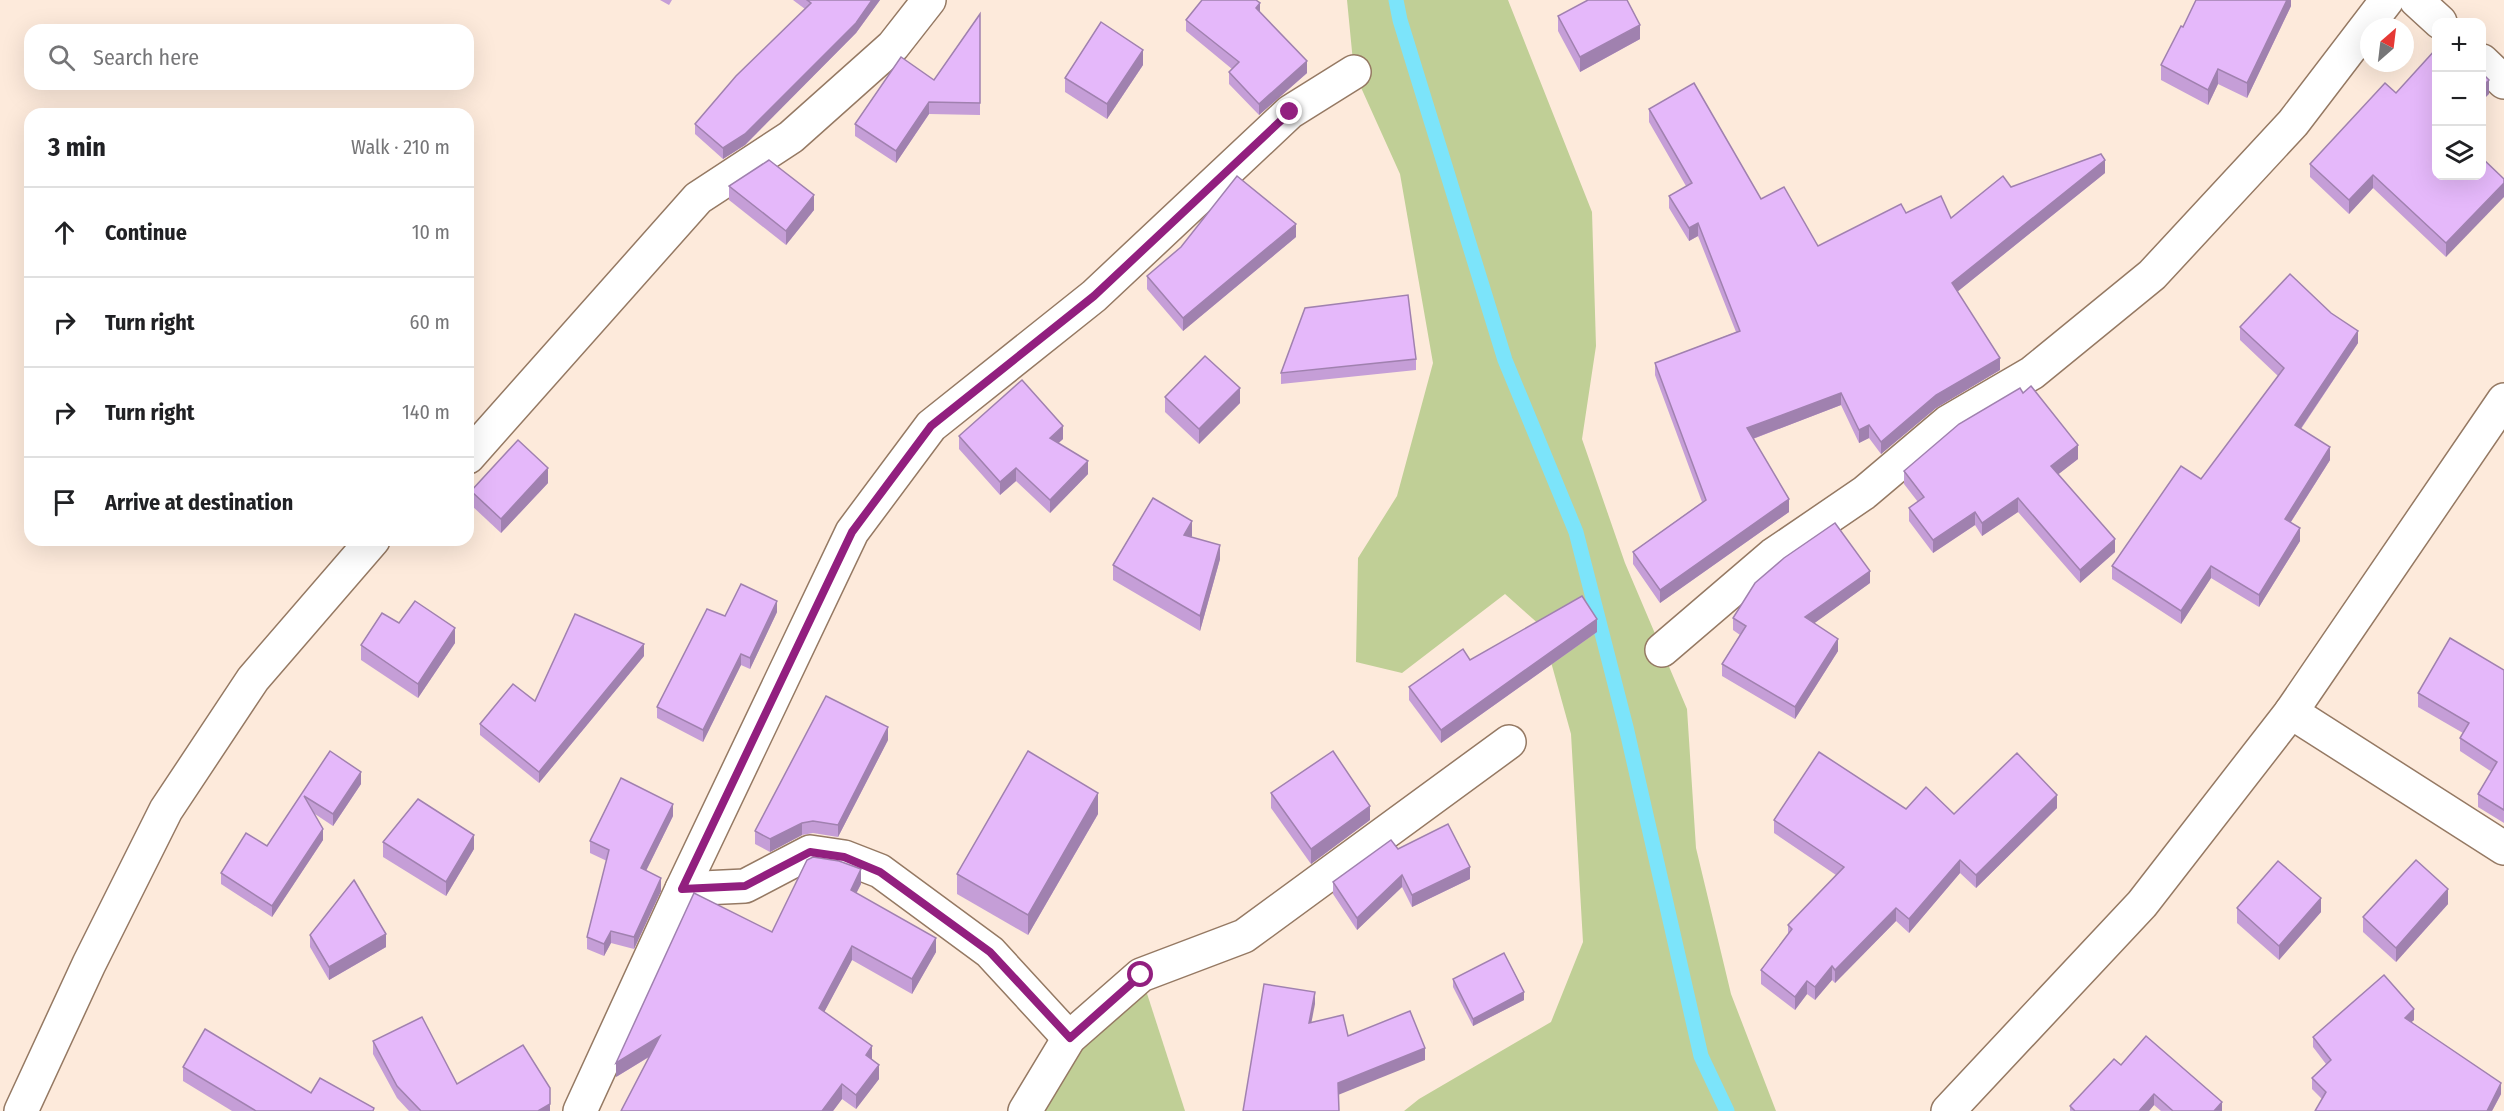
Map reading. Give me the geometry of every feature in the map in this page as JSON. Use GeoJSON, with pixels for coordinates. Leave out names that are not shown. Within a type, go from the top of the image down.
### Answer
{"type":"FeatureCollection","features":[{"type":"Feature","properties":{"kind":"street"},"geometry":{"type":"LineString","coordinates":[[474,450],[698,198],[791,137],[893,46],[929,0]]}},
{"type":"Feature","properties":{"kind":"street"},"geometry":{"type":"LineString","coordinates":[[1662,650],[1773,555],[1864,493],[1948,422],[2032,373],[2152,275],[2293,123],[2387,0]]}},
{"type":"Feature","properties":{"kind":"street"},"geometry":{"type":"LineString","coordinates":[[2416,0],[2436,18]]}},
{"type":"Feature","properties":{"kind":"street"},"geometry":{"type":"LineString","coordinates":[[2486,66],[2504,82]]}},
{"type":"Feature","properties":{"kind":"street"},"geometry":{"type":"LineString","coordinates":[[580,1111],[682,889],[852,532],[931,426],[1094,296],[1290,112],[1354,72]]}},
{"type":"Feature","properties":{"kind":"street"},"geometry":{"type":"LineString","coordinates":[[1950,1110],[2142,904],[2291,712],[2504,400]]}},
{"type":"Feature","properties":{"kind":"street"},"geometry":{"type":"LineString","coordinates":[[21,1111],[89,964],[166,810],[253,679],[368,546]]}},
{"type":"Feature","properties":{"kind":"street"},"geometry":{"type":"LineString","coordinates":[[2291,712],[2504,848]]}},
{"type":"Feature","properties":{"kind":"street"},"geometry":{"type":"LineString","coordinates":[[1025,1111],[1070,1038],[1141,975],[1244,936],[1509,742]]}},
{"type":"Feature","properties":{"kind":"street"},"geometry":{"type":"LineString","coordinates":[[682,889],[745,886],[810,852],[844,857],[880,872],[990,952],[1070,1038]]}},
{"type":"Feature","properties":{"kind":"green space"},"geometry":{"type":"Polygon","coordinates":[[[1347,0],[1508,0],[1592,212],[1596,346],[1582,439],[1625,563],[1687,709],[1696,848],[1731,994],[1776,1111],[1404,1111],[1419,1099],[1551,1022],[1583,942],[1571,734],[1541,626],[1505,594],[1402,673],[1356,662],[1358,558],[1397,496],[1433,363],[1400,174],[1354,72],[1347,0]]]}},
{"type":"Feature","properties":{"kind":"green space"},"geometry":{"type":"Polygon","coordinates":[[[1141,975],[1185,1111],[1025,1111],[1141,975]]]}},
{"type":"Feature","properties":{"kind":"building"},"geometry":{"type":"Polygon","coordinates":[[[807,0],[872,0],[856,23],[745,134],[723,148],[695,124],[736,76],[811,3],[807,0]]]}},
{"type":"Feature","properties":{"kind":"building"},"geometry":{"type":"Polygon","coordinates":[[[1202,0],[1256,0],[1260,3],[1256,8],[1307,61],[1259,104],[1229,72],[1239,62],[1186,20],[1202,0]]]}},
{"type":"Feature","properties":{"kind":"building"},"geometry":{"type":"Polygon","coordinates":[[[1588,0],[1627,0],[1640,25],[1580,57],[1558,16],[1588,0]]]}},
{"type":"Feature","properties":{"kind":"building"},"geometry":{"type":"Polygon","coordinates":[[[2196,0],[2287,0],[2247,83],[2218,69],[2208,90],[2161,65],[2196,0]]]}},
{"type":"Feature","properties":{"kind":"building"},"geometry":{"type":"Polygon","coordinates":[[[980,14],[980,103],[929,102],[896,151],[855,124],[901,57],[934,80],[980,14]]]}},
{"type":"Feature","properties":{"kind":"building"},"geometry":{"type":"Polygon","coordinates":[[[1101,22],[1143,50],[1107,104],[1065,78],[1101,22]]]}},
{"type":"Feature","properties":{"kind":"building"},"geometry":{"type":"Polygon","coordinates":[[[2432,53],[2432,180],[2486,180],[2486,162],[2504,179],[2504,183],[2446,243],[2373,175],[2349,200],[2310,164],[2385,83],[2396,93],[2432,53]]]}},
{"type":"Feature","properties":{"kind":"building"},"geometry":{"type":"Polygon","coordinates":[[[1694,83],[1761,199],[1784,187],[1818,246],[1901,204],[1906,213],[1941,196],[1951,218],[2003,176],[2011,187],[2101,154],[2105,160],[1952,283],[2000,358],[1936,395],[1881,442],[1869,425],[1859,430],[1841,393],[1747,428],[1789,499],[1660,590],[1633,552],[1706,500],[1655,363],[1740,331],[1698,223],[1689,228],[1669,196],[1692,183],[1649,109],[1694,83]]]}},
{"type":"Feature","properties":{"kind":"building"},"geometry":{"type":"Polygon","coordinates":[[[769,160],[814,195],[786,231],[729,186],[769,160]]]}},
{"type":"Feature","properties":{"kind":"building"},"geometry":{"type":"Polygon","coordinates":[[[1237,176],[1296,224],[1183,318],[1147,276],[1181,247],[1237,176]]]}},
{"type":"Feature","properties":{"kind":"building"},"geometry":{"type":"Polygon","coordinates":[[[2290,274],[2331,313],[2358,331],[2295,425],[2330,447],[2285,519],[2300,528],[2259,595],[2211,566],[2181,611],[2112,566],[2181,466],[2201,479],[2284,368],[2240,327],[2290,274]]]}},
{"type":"Feature","properties":{"kind":"building"},"geometry":{"type":"Polygon","coordinates":[[[1408,295],[1416,359],[1281,373],[1305,308],[1408,295]]]}},
{"type":"Feature","properties":{"kind":"building"},"geometry":{"type":"Polygon","coordinates":[[[1205,356],[1240,388],[1199,429],[1165,397],[1205,356]]]}},
{"type":"Feature","properties":{"kind":"building"},"geometry":{"type":"Polygon","coordinates":[[[1022,380],[1063,426],[1050,438],[1088,461],[1050,500],[1016,468],[1000,482],[959,436],[1022,380]]]}},
{"type":"Feature","properties":{"kind":"building"},"geometry":{"type":"Polygon","coordinates":[[[2031,386],[2078,445],[2051,466],[2115,539],[2080,570],[2018,498],[1982,523],[1975,512],[1933,540],[1909,508],[1924,497],[1904,471],[1959,424],[2020,388],[2023,393],[2031,386]]]}},
{"type":"Feature","properties":{"kind":"building"},"geometry":{"type":"Polygon","coordinates":[[[518,440],[548,468],[501,519],[474,494],[474,488],[518,440]]]}},
{"type":"Feature","properties":{"kind":"building"},"geometry":{"type":"Polygon","coordinates":[[[1153,498],[1192,521],[1184,535],[1220,545],[1200,616],[1113,565],[1153,498]]]}},
{"type":"Feature","properties":{"kind":"building"},"geometry":{"type":"Polygon","coordinates":[[[1835,523],[1870,571],[1805,617],[1838,639],[1795,707],[1722,664],[1746,626],[1733,618],[1755,583],[1784,558],[1835,523]]]}},
{"type":"Feature","properties":{"kind":"building"},"geometry":{"type":"Polygon","coordinates":[[[741,584],[777,601],[750,658],[741,654],[703,730],[657,707],[707,609],[725,616],[741,584]]]}},
{"type":"Feature","properties":{"kind":"building"},"geometry":{"type":"Polygon","coordinates":[[[1582,596],[1597,619],[1441,730],[1409,687],[1463,649],[1470,660],[1582,596]]]}},
{"type":"Feature","properties":{"kind":"building"},"geometry":{"type":"Polygon","coordinates":[[[415,601],[455,628],[418,684],[361,645],[382,613],[399,623],[415,601]]]}},
{"type":"Feature","properties":{"kind":"building"},"geometry":{"type":"Polygon","coordinates":[[[575,614],[644,644],[539,772],[480,724],[513,684],[535,701],[575,614]]]}},
{"type":"Feature","properties":{"kind":"building"},"geometry":{"type":"Polygon","coordinates":[[[2450,638],[2504,670],[2504,810],[2478,794],[2497,762],[2460,738],[2469,723],[2418,693],[2450,638]]]}},
{"type":"Feature","properties":{"kind":"building"},"geometry":{"type":"Polygon","coordinates":[[[826,696],[888,727],[838,825],[813,821],[802,823],[770,839],[755,831],[826,696]]]}},
{"type":"Feature","properties":{"kind":"building"},"geometry":{"type":"Polygon","coordinates":[[[330,751],[361,772],[333,814],[304,796],[323,829],[272,906],[221,873],[246,833],[267,846],[330,751]]]}},
{"type":"Feature","properties":{"kind":"building"},"geometry":{"type":"Polygon","coordinates":[[[1028,751],[1098,793],[1028,915],[957,874],[1028,751]]]}},
{"type":"Feature","properties":{"kind":"building"},"geometry":{"type":"Polygon","coordinates":[[[1333,751],[1370,806],[1311,849],[1271,793],[1333,751]]]}},
{"type":"Feature","properties":{"kind":"building"},"geometry":{"type":"Polygon","coordinates":[[[1819,752],[1906,809],[1926,787],[1954,814],[2017,753],[2057,795],[1976,875],[1960,860],[1909,919],[1896,908],[1835,970],[1832,966],[1815,987],[1807,981],[1795,997],[1761,970],[1792,929],[1788,925],[1844,867],[1774,820],[1819,752]]]}},
{"type":"Feature","properties":{"kind":"building"},"geometry":{"type":"Polygon","coordinates":[[[621,778],[673,804],[641,868],[661,878],[634,937],[611,931],[604,944],[587,937],[609,850],[590,841],[621,778]]]}},
{"type":"Feature","properties":{"kind":"building"},"geometry":{"type":"Polygon","coordinates":[[[418,799],[474,835],[446,882],[383,842],[418,799]]]}},
{"type":"Feature","properties":{"kind":"building"},"geometry":{"type":"Polygon","coordinates":[[[1448,824],[1470,867],[1412,895],[1402,875],[1357,918],[1333,882],[1391,840],[1398,849],[1448,824]]]}},
{"type":"Feature","properties":{"kind":"building"},"geometry":{"type":"Polygon","coordinates":[[[813,857],[839,861],[861,869],[851,890],[936,938],[912,979],[852,946],[819,1008],[872,1046],[866,1055],[879,1065],[856,1095],[842,1084],[822,1111],[621,1111],[660,1036],[616,1063],[694,893],[772,932],[807,860],[813,857]]]}},
{"type":"Feature","properties":{"kind":"building"},"geometry":{"type":"Polygon","coordinates":[[[2416,860],[2448,889],[2396,948],[2363,917],[2416,860]]]}},
{"type":"Feature","properties":{"kind":"building"},"geometry":{"type":"Polygon","coordinates":[[[2278,861],[2321,898],[2279,946],[2237,908],[2278,861]]]}},
{"type":"Feature","properties":{"kind":"building"},"geometry":{"type":"Polygon","coordinates":[[[354,880],[386,934],[329,967],[310,935],[354,880]]]}},
{"type":"Feature","properties":{"kind":"building"},"geometry":{"type":"Polygon","coordinates":[[[1504,953],[1524,992],[1473,1019],[1453,979],[1504,953]]]}},
{"type":"Feature","properties":{"kind":"building"},"geometry":{"type":"Polygon","coordinates":[[[2384,975],[2414,1009],[2405,1018],[2501,1083],[2487,1111],[2315,1111],[2326,1092],[2312,1078],[2331,1060],[2313,1037],[2384,975]]]}},
{"type":"Feature","properties":{"kind":"building"},"geometry":{"type":"Polygon","coordinates":[[[1264,984],[1315,992],[1309,1023],[1343,1015],[1348,1036],[1410,1011],[1425,1048],[1338,1083],[1339,1111],[1243,1111],[1264,984]]]}},
{"type":"Feature","properties":{"kind":"building"},"geometry":{"type":"Polygon","coordinates":[[[422,1017],[457,1084],[523,1045],[550,1088],[550,1104],[538,1111],[421,1111],[397,1086],[373,1041],[422,1017]]]}},
{"type":"Feature","properties":{"kind":"building"},"geometry":{"type":"Polygon","coordinates":[[[205,1029],[311,1093],[320,1078],[374,1108],[373,1111],[256,1111],[183,1067],[205,1029]]]}},
{"type":"Feature","properties":{"kind":"building"},"geometry":{"type":"Polygon","coordinates":[[[2146,1036],[2222,1102],[2214,1111],[2173,1111],[2154,1094],[2139,1111],[2075,1111],[2070,1106],[2114,1059],[2121,1065],[2146,1036]]]}},
{"type":"Feature","properties":{"kind":"waterway"},"geometry":{"type":"LineString","coordinates":[[1396,0],[1400,20],[1505,360],[1576,532],[1626,727],[1701,1056],[1727,1111]]}},
{"type":"Feature","properties":{"kind":"route"},"geometry":{"type":"LineString","coordinates":[[1141,975],[1070,1038],[990,952],[880,872],[844,857],[810,852],[745,886],[682,889],[852,532],[931,426],[1094,296],[1290,112]]}}]}
